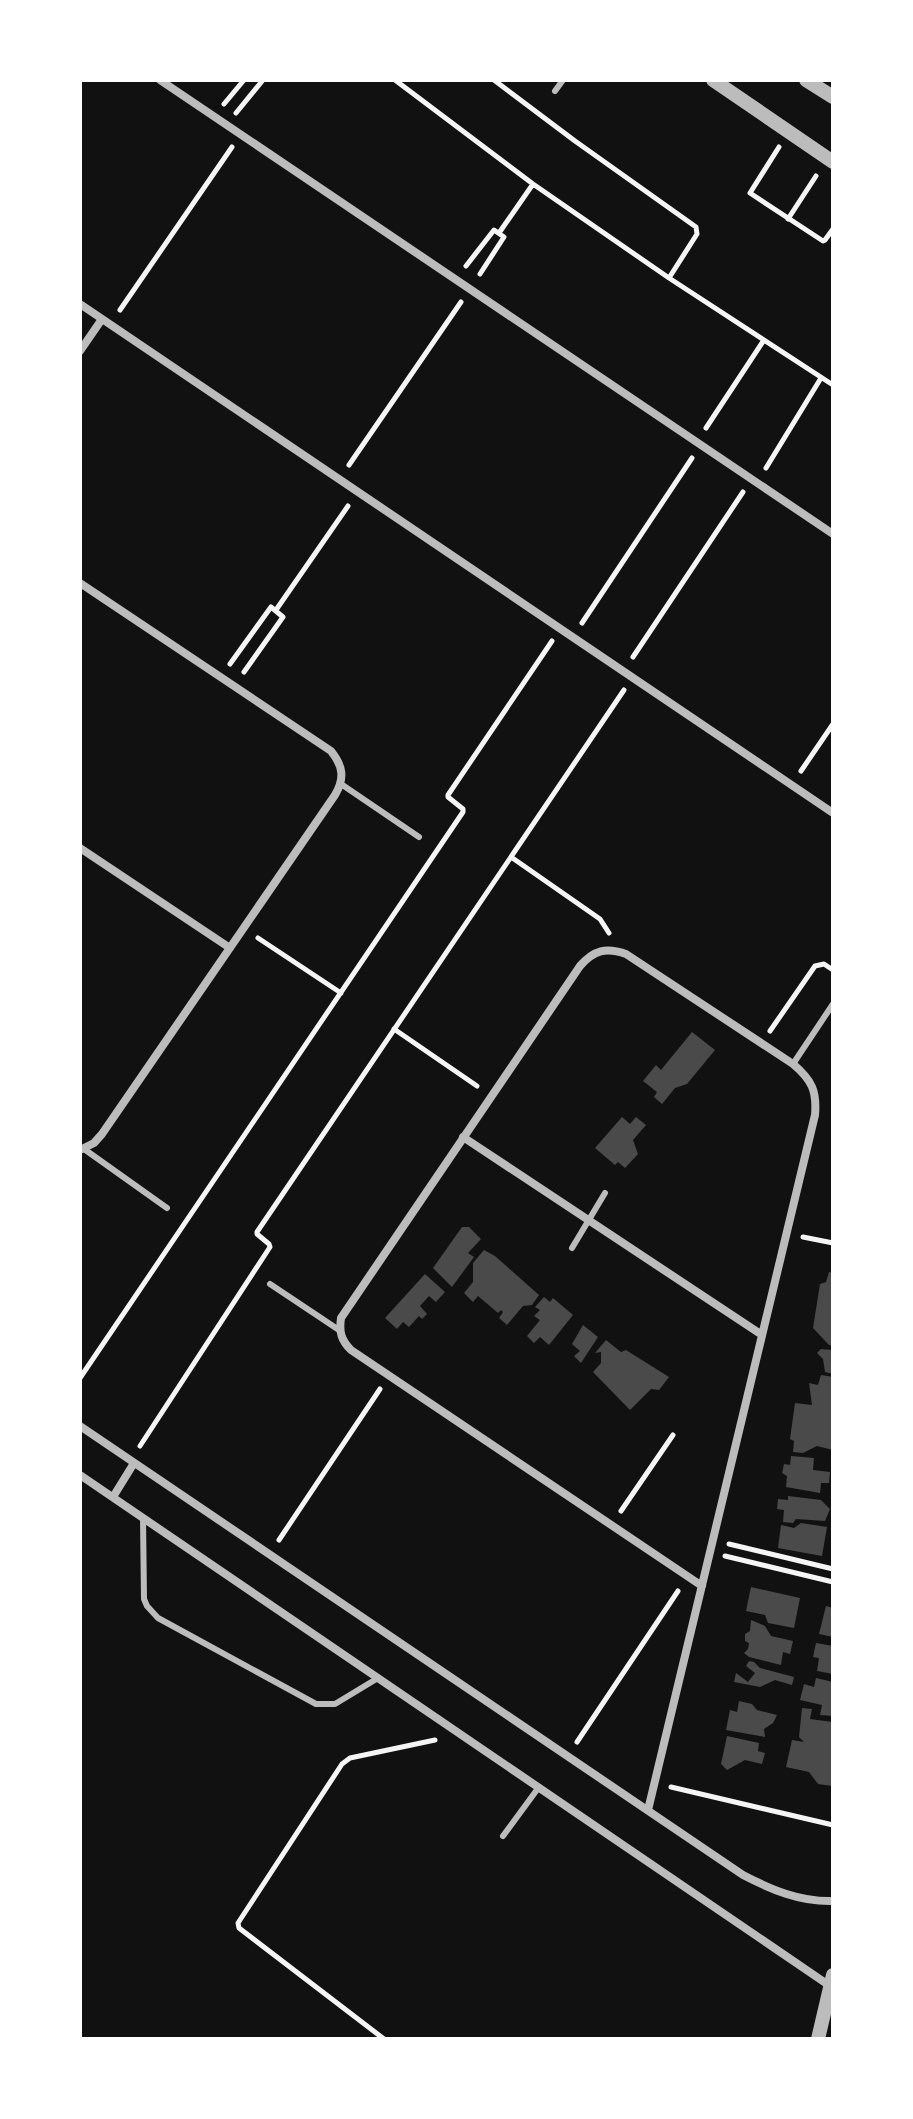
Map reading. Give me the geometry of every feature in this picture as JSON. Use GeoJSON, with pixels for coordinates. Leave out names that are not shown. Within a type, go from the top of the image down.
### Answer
{"type":"FeatureCollection","features":[{"type":"Feature","properties":{"kind":"street"},"geometry":{"type":"LineString","coordinates":[[160,80],[833,534]]}},
{"type":"Feature","properties":{"kind":"street"},"geometry":{"type":"LineString","coordinates":[[713,80],[830,160]]}},
{"type":"Feature","properties":{"kind":"street"},"geometry":{"type":"LineString","coordinates":[[806,80],[833,97]]}},
{"type":"Feature","properties":{"kind":"street"},"geometry":{"type":"LineString","coordinates":[[80,304],[833,813]]}},
{"type":"Feature","properties":{"kind":"street"},"geometry":{"type":"LineString","coordinates":[[80,351],[106,322]]}},
{"type":"Feature","properties":{"kind":"street"},"geometry":{"type":"LineString","coordinates":[[80,583],[331,751],[343,772],[341,784],[102,1134],[82,1150]]}},
{"type":"Feature","properties":{"kind":"street"},"geometry":{"type":"LineString","coordinates":[[80,848],[230,948]]}},
{"type":"Feature","properties":{"kind":"street"},"geometry":{"type":"LineString","coordinates":[[648,1810],[654,1783],[702,1586],[786,1233],[815,1115],[816,1100],[813,1086],[793,1064],[626,954],[614,949],[600,950],[588,956],[580,966],[341,1318],[339,1330],[351,1350],[702,1586]]}},
{"type":"Feature","properties":{"kind":"street"},"geometry":{"type":"LineString","coordinates":[[463,1137],[762,1335]]}},
{"type":"Feature","properties":{"kind":"street"},"geometry":{"type":"LineString","coordinates":[[80,1426],[743,1875],[796,1897],[833,1901]]}},
{"type":"Feature","properties":{"kind":"street"},"geometry":{"type":"LineString","coordinates":[[113,1497],[132,1462]]}},
{"type":"Feature","properties":{"kind":"street"},"geometry":{"type":"LineString","coordinates":[[80,1475],[461,1735],[832,1980],[818,2039]]}},
{"type":"Feature","properties":{"kind":"lane"},"geometry":{"type":"LineString","coordinates":[[555,91],[563,80]]}},
{"type":"Feature","properties":{"kind":"lane"},"geometry":{"type":"LineString","coordinates":[[341,784],[419,837]]}},
{"type":"Feature","properties":{"kind":"lane"},"geometry":{"type":"LineString","coordinates":[[793,1064],[833,1004]]}},
{"type":"Feature","properties":{"kind":"lane"},"geometry":{"type":"LineString","coordinates":[[82,1150],[167,1208]]}},
{"type":"Feature","properties":{"kind":"lane"},"geometry":{"type":"LineString","coordinates":[[572,1248],[605,1193]]}},
{"type":"Feature","properties":{"kind":"lane"},"geometry":{"type":"LineString","coordinates":[[270,1284],[339,1330]]}},
{"type":"Feature","properties":{"kind":"lane"},"geometry":{"type":"LineString","coordinates":[[143,1518],[144,1599],[158,1618],[316,1704],[335,1704],[378,1678]]}},
{"type":"Feature","properties":{"kind":"lane"},"geometry":{"type":"LineString","coordinates":[[503,1836],[539,1787]]}},
{"type":"Feature","properties":{"kind":"path"},"geometry":{"type":"LineString","coordinates":[[213,116],[244,80]]}},
{"type":"Feature","properties":{"kind":"path"},"geometry":{"type":"LineString","coordinates":[[226,125],[263,80]]}},
{"type":"Feature","properties":{"kind":"path"},"geometry":{"type":"LineString","coordinates":[[395,80],[533,184],[833,385]]}},
{"type":"Feature","properties":{"kind":"path"},"geometry":{"type":"LineString","coordinates":[[494,80],[696,227],[697,234],[669,278]]}},
{"type":"Feature","properties":{"kind":"path"},"geometry":{"type":"LineString","coordinates":[[789,133],[750,193],[823,241],[833,229]]}},
{"type":"Feature","properties":{"kind":"path"},"geometry":{"type":"LineString","coordinates":[[106,322],[240,135]]}},
{"type":"Feature","properties":{"kind":"path"},"geometry":{"type":"LineString","coordinates":[[788,219],[830,160]]}},
{"type":"Feature","properties":{"kind":"path"},"geometry":{"type":"LineString","coordinates":[[499,233],[533,184]]}},
{"type":"Feature","properties":{"kind":"path"},"geometry":{"type":"LineString","coordinates":[[339,479],[504,237],[493,230],[456,279]]}},
{"type":"Feature","properties":{"kind":"path"},"geometry":{"type":"LineString","coordinates":[[572,637],[764,340]]}},
{"type":"Feature","properties":{"kind":"path"},"geometry":{"type":"LineString","coordinates":[[623,671],[755,481],[821,378]]}},
{"type":"Feature","properties":{"kind":"path"},"geometry":{"type":"LineString","coordinates":[[276,610],[358,492]]}},
{"type":"Feature","properties":{"kind":"path"},"geometry":{"type":"LineString","coordinates":[[220,677],[270,608],[276,610],[283,617],[234,686]]}},
{"type":"Feature","properties":{"kind":"path"},"geometry":{"type":"LineString","coordinates":[[80,1378],[463,812],[448,795],[560,628]]}},
{"type":"Feature","properties":{"kind":"path"},"geometry":{"type":"LineString","coordinates":[[132,1462],[270,1247],[257,1232],[632,677]]}},
{"type":"Feature","properties":{"kind":"path"},"geometry":{"type":"LineString","coordinates":[[792,785],[833,724]]}},
{"type":"Feature","properties":{"kind":"path"},"geometry":{"type":"LineString","coordinates":[[511,857],[600,919],[607,928],[614,949]]}},
{"type":"Feature","properties":{"kind":"path"},"geometry":{"type":"LineString","coordinates":[[243,929],[341,993]]}},
{"type":"Feature","properties":{"kind":"path"},"geometry":{"type":"LineString","coordinates":[[762,1043],[815,966],[824,964],[833,970]]}},
{"type":"Feature","properties":{"kind":"path"},"geometry":{"type":"LineString","coordinates":[[394,1029],[491,1096]]}},
{"type":"Feature","properties":{"kind":"path"},"geometry":{"type":"LineString","coordinates":[[786,1233],[833,1243]]}},
{"type":"Feature","properties":{"kind":"path"},"geometry":{"type":"LineString","coordinates":[[269,1554],[388,1376]]}},
{"type":"Feature","properties":{"kind":"path"},"geometry":{"type":"LineString","coordinates":[[611,1525],[673,1435]]}},
{"type":"Feature","properties":{"kind":"path"},"geometry":{"type":"LineString","coordinates":[[713,1540],[833,1569]]}},
{"type":"Feature","properties":{"kind":"path"},"geometry":{"type":"LineString","coordinates":[[710,1552],[833,1582]]}},
{"type":"Feature","properties":{"kind":"path"},"geometry":{"type":"LineString","coordinates":[[567,1757],[688,1577]]}},
{"type":"Feature","properties":{"kind":"path"},"geometry":{"type":"LineString","coordinates":[[384,2039],[239,1928],[238,1923],[346,1761],[461,1735]]}},
{"type":"Feature","properties":{"kind":"path"},"geometry":{"type":"LineString","coordinates":[[654,1783],[833,1825]]}},
{"type":"Feature","properties":{"kind":"building"},"geometry":{"type":"Polygon","coordinates":[[[692,1032],[715,1050],[687,1084],[675,1088],[662,1104],[654,1097],[657,1092],[643,1081],[656,1065],[661,1070],[692,1032]]]}},
{"type":"Feature","properties":{"kind":"building"},"geometry":{"type":"Polygon","coordinates":[[[622,1117],[630,1124],[636,1117],[646,1125],[633,1140],[638,1154],[625,1168],[618,1162],[615,1165],[595,1148],[622,1117]]]}},
{"type":"Feature","properties":{"kind":"building"},"geometry":{"type":"Polygon","coordinates":[[[462,1227],[469,1227],[481,1239],[468,1253],[474,1257],[452,1287],[433,1268],[462,1227]]]}},
{"type":"Feature","properties":{"kind":"building"},"geometry":{"type":"Polygon","coordinates":[[[484,1250],[539,1295],[532,1305],[523,1306],[507,1325],[499,1318],[503,1312],[501,1310],[498,1313],[478,1296],[473,1302],[464,1293],[473,1282],[473,1263],[484,1250]]]}},
{"type":"Feature","properties":{"kind":"building"},"geometry":{"type":"Polygon","coordinates":[[[829,1272],[833,1273],[833,1346],[813,1328],[820,1284],[826,1282],[829,1272]]]}},
{"type":"Feature","properties":{"kind":"building"},"geometry":{"type":"Polygon","coordinates":[[[425,1274],[445,1292],[436,1302],[429,1296],[420,1306],[427,1314],[422,1319],[419,1316],[409,1327],[403,1322],[397,1329],[385,1318],[425,1274]]]}},
{"type":"Feature","properties":{"kind":"building"},"geometry":{"type":"Polygon","coordinates":[[[544,1297],[550,1302],[553,1298],[573,1315],[549,1345],[540,1337],[534,1343],[527,1336],[540,1320],[534,1316],[540,1310],[535,1307],[544,1297]]]}},
{"type":"Feature","properties":{"kind":"building"},"geometry":{"type":"Polygon","coordinates":[[[583,1325],[598,1337],[581,1363],[574,1356],[580,1351],[572,1344],[583,1325]]]}},
{"type":"Feature","properties":{"kind":"building"},"geometry":{"type":"Polygon","coordinates":[[[606,1340],[621,1352],[626,1350],[669,1377],[659,1390],[651,1389],[630,1410],[593,1372],[601,1363],[601,1352],[595,1353],[606,1340]]]}},
{"type":"Feature","properties":{"kind":"building"},"geometry":{"type":"Polygon","coordinates":[[[821,1349],[833,1350],[833,1374],[825,1372],[823,1359],[817,1353],[821,1349]]]}},
{"type":"Feature","properties":{"kind":"building"},"geometry":{"type":"Polygon","coordinates":[[[821,1375],[833,1377],[833,1450],[817,1446],[803,1453],[793,1452],[794,1441],[790,1439],[795,1403],[812,1405],[809,1383],[818,1385],[821,1375]]]}},
{"type":"Feature","properties":{"kind":"building"},"geometry":{"type":"Polygon","coordinates":[[[791,1456],[814,1458],[813,1470],[830,1472],[829,1483],[821,1483],[820,1493],[786,1487],[787,1476],[782,1473],[784,1464],[790,1465],[791,1456]]]}},
{"type":"Feature","properties":{"kind":"building"},"geometry":{"type":"Polygon","coordinates":[[[788,1496],[821,1500],[830,1509],[825,1521],[796,1519],[793,1523],[783,1522],[784,1510],[777,1509],[778,1499],[788,1500],[788,1496]]]}},
{"type":"Feature","properties":{"kind":"building"},"geometry":{"type":"Polygon","coordinates":[[[801,1523],[827,1527],[822,1556],[778,1548],[781,1525],[794,1528],[801,1523]]]}},
{"type":"Feature","properties":{"kind":"building"},"geometry":{"type":"Polygon","coordinates":[[[751,1587],[800,1598],[794,1628],[768,1623],[765,1615],[746,1611],[751,1587]]]}},
{"type":"Feature","properties":{"kind":"building"},"geometry":{"type":"Polygon","coordinates":[[[826,1606],[833,1608],[833,1637],[819,1634],[826,1606]]]}},
{"type":"Feature","properties":{"kind":"building"},"geometry":{"type":"Polygon","coordinates":[[[751,1620],[765,1626],[771,1636],[793,1641],[790,1654],[783,1652],[781,1665],[744,1653],[748,1649],[745,1634],[750,1631],[751,1620]]]}},
{"type":"Feature","properties":{"kind":"building"},"geometry":{"type":"Polygon","coordinates":[[[816,1643],[833,1646],[833,1674],[817,1671],[819,1658],[813,1657],[816,1643]]]}},
{"type":"Feature","properties":{"kind":"building"},"geometry":{"type":"Polygon","coordinates":[[[749,1661],[760,1668],[794,1677],[792,1685],[775,1680],[760,1687],[734,1682],[736,1673],[748,1682],[755,1673],[746,1666],[749,1661]]]}},
{"type":"Feature","properties":{"kind":"building"},"geometry":{"type":"Polygon","coordinates":[[[816,1678],[833,1682],[833,1716],[820,1715],[822,1705],[800,1700],[804,1684],[814,1687],[816,1678]]]}},
{"type":"Feature","properties":{"kind":"building"},"geometry":{"type":"Polygon","coordinates":[[[739,1701],[777,1715],[773,1723],[764,1729],[765,1737],[726,1730],[730,1710],[737,1712],[739,1701]]]}},
{"type":"Feature","properties":{"kind":"building"},"geometry":{"type":"Polygon","coordinates":[[[802,1708],[812,1709],[810,1719],[833,1722],[832,1786],[818,1784],[809,1772],[786,1767],[792,1740],[804,1742],[799,1737],[802,1708]]]}},
{"type":"Feature","properties":{"kind":"building"},"geometry":{"type":"Polygon","coordinates":[[[727,1736],[759,1743],[758,1751],[765,1753],[762,1764],[745,1760],[727,1770],[721,1764],[727,1736]]]}}]}
